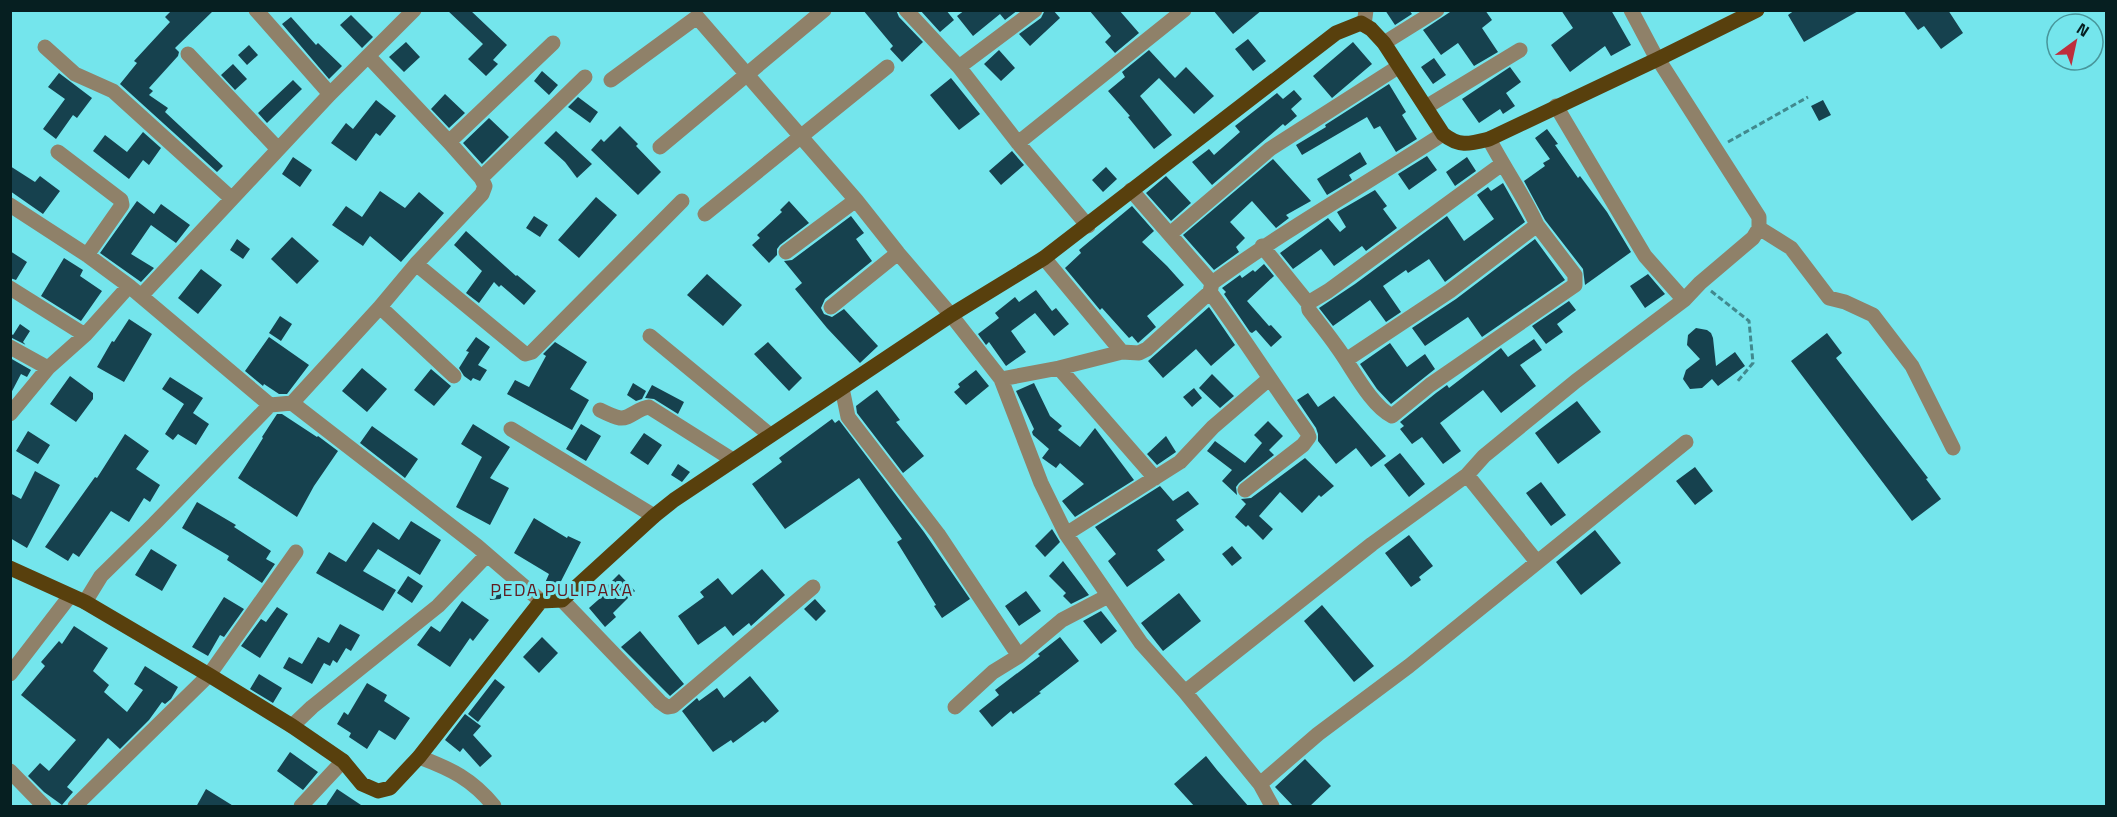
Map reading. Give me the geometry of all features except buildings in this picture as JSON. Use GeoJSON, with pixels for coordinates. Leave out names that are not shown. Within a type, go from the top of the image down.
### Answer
{"type":"FeatureCollection","features":[{"type":"Feature","properties":{"kind":"main road"},"geometry":{"type":"LineString","coordinates":[[10,568],[77,599],[209,675],[292,726],[343,761],[362,783],[378,791],[390,788],[419,757],[541,601],[562,600],[654,516],[733,460],[951,315],[1044,258],[1269,86],[1323,41],[1361,23],[1365,18],[1371,29],[1384,43],[1443,134],[1452,142],[1464,144],[1489,138],[1757,10]]}},
{"type":"Feature","properties":{"kind":"street"},"geometry":{"type":"LineString","coordinates":[[256,10],[330,94]]}},
{"type":"Feature","properties":{"kind":"street"},"geometry":{"type":"LineString","coordinates":[[141,296],[330,94],[414,10]]}},
{"type":"Feature","properties":{"kind":"street"},"geometry":{"type":"LineString","coordinates":[[660,147],[824,10]]}},
{"type":"Feature","properties":{"kind":"street"},"geometry":{"type":"LineString","coordinates":[[906,10],[959,67],[1088,226]]}},
{"type":"Feature","properties":{"kind":"street"},"geometry":{"type":"LineString","coordinates":[[959,67],[1035,10]]}},
{"type":"Feature","properties":{"kind":"street"},"geometry":{"type":"LineString","coordinates":[[1018,142],[1184,10]]}},
{"type":"Feature","properties":{"kind":"street"},"geometry":{"type":"LineString","coordinates":[[1384,43],[1437,10]]}},
{"type":"Feature","properties":{"kind":"street"},"geometry":{"type":"LineString","coordinates":[[1185,692],[1372,544],[1467,475],[1484,456],[1576,381],[1684,300],[1700,282],[1753,238],[1759,228],[1759,217],[1658,59],[1631,10]]}},
{"type":"Feature","properties":{"kind":"street"},"geometry":{"type":"LineString","coordinates":[[611,80],[697,17],[856,200],[1001,379],[1041,483],[1066,534],[1141,643],[1185,692],[1260,784],[1272,807]]}},
{"type":"Feature","properties":{"kind":"street"},"geometry":{"type":"LineString","coordinates":[[449,142],[553,43]]}},
{"type":"Feature","properties":{"kind":"street"},"geometry":{"type":"LineString","coordinates":[[45,47],[75,74],[113,91],[231,198]]}},
{"type":"Feature","properties":{"kind":"street"},"geometry":{"type":"LineString","coordinates":[[1426,107],[1520,50]]}},
{"type":"Feature","properties":{"kind":"street"},"geometry":{"type":"LineString","coordinates":[[188,54],[278,149]]}},
{"type":"Feature","properties":{"kind":"street"},"geometry":{"type":"LineString","coordinates":[[10,674],[77,599],[270,405],[292,403],[482,194],[485,186],[481,178],[369,57]]}},
{"type":"Feature","properties":{"kind":"street"},"geometry":{"type":"LineString","coordinates":[[705,214],[887,67]]}},
{"type":"Feature","properties":{"kind":"street"},"geometry":{"type":"LineString","coordinates":[[1170,234],[1270,149],[1398,67]]}},
{"type":"Feature","properties":{"kind":"street"},"geometry":{"type":"LineString","coordinates":[[481,178],[585,78]]}},
{"type":"Feature","properties":{"kind":"street"},"geometry":{"type":"LineString","coordinates":[[1556,106],[1645,256],[1684,300]]}},
{"type":"Feature","properties":{"kind":"street"},"geometry":{"type":"LineString","coordinates":[[1001,379],[1059,368],[1122,352],[1140,353],[1211,288],[1262,246],[1372,181],[1443,134]]}},
{"type":"Feature","properties":{"kind":"street"},"geometry":{"type":"LineString","coordinates":[[1262,246],[1308,303],[1309,310],[1379,407],[1392,416],[1430,385],[1572,289],[1576,281],[1575,275],[1537,225],[1525,198],[1502,164],[1489,138]]}},
{"type":"Feature","properties":{"kind":"street"},"geometry":{"type":"LineString","coordinates":[[58,152],[121,200],[122,205],[87,255]]}},
{"type":"Feature","properties":{"kind":"street"},"geometry":{"type":"LineString","coordinates":[[1308,303],[1328,291],[1502,164]]}},
{"type":"Feature","properties":{"kind":"street"},"geometry":{"type":"LineString","coordinates":[[1131,190],[1170,234],[1211,288],[1309,437],[1303,445],[1245,490]]}},
{"type":"Feature","properties":{"kind":"street"},"geometry":{"type":"LineString","coordinates":[[786,252],[856,200]]}},
{"type":"Feature","properties":{"kind":"street"},"geometry":{"type":"LineString","coordinates":[[416,264],[525,354],[538,348],[682,201]]}},
{"type":"Feature","properties":{"kind":"street"},"geometry":{"type":"LineString","coordinates":[[10,206],[87,255],[129,286],[270,405]]}},
{"type":"Feature","properties":{"kind":"street"},"geometry":{"type":"LineString","coordinates":[[1346,360],[1449,291],[1537,225]]}},
{"type":"Feature","properties":{"kind":"street"},"geometry":{"type":"LineString","coordinates":[[1759,228],[1791,248],[1829,298],[1845,302],[1873,315],[1912,366],[1953,448]]}},
{"type":"Feature","properties":{"kind":"street"},"geometry":{"type":"LineString","coordinates":[[831,307],[898,253]]}},
{"type":"Feature","properties":{"kind":"street"},"geometry":{"type":"LineString","coordinates":[[1044,258],[1122,352]]}},
{"type":"Feature","properties":{"kind":"street"},"geometry":{"type":"LineString","coordinates":[[10,414],[48,368],[85,335],[129,286]]}},
{"type":"Feature","properties":{"kind":"street"},"geometry":{"type":"LineString","coordinates":[[10,288],[85,335]]}},
{"type":"Feature","properties":{"kind":"street"},"geometry":{"type":"LineString","coordinates":[[380,307],[454,376]]}},
{"type":"Feature","properties":{"kind":"street"},"geometry":{"type":"LineString","coordinates":[[650,336],[770,435]]}},
{"type":"Feature","properties":{"kind":"street"},"geometry":{"type":"LineString","coordinates":[[10,347],[48,368]]}},
{"type":"Feature","properties":{"kind":"street"},"geometry":{"type":"LineString","coordinates":[[1059,368],[1155,478]]}},
{"type":"Feature","properties":{"kind":"street"},"geometry":{"type":"LineString","coordinates":[[1066,534],[1180,462],[1213,426],[1269,379]]}},
{"type":"Feature","properties":{"kind":"street"},"geometry":{"type":"LineString","coordinates":[[842,388],[848,417],[938,534],[1019,656]]}},
{"type":"Feature","properties":{"kind":"street"},"geometry":{"type":"LineString","coordinates":[[292,403],[487,555],[541,601]]}},
{"type":"Feature","properties":{"kind":"street"},"geometry":{"type":"LineString","coordinates":[[600,410],[619,418],[649,407],[733,460]]}},
{"type":"Feature","properties":{"kind":"street"},"geometry":{"type":"LineString","coordinates":[[511,429],[654,516]]}},
{"type":"Feature","properties":{"kind":"street"},"geometry":{"type":"LineString","coordinates":[[1260,784],[1318,734],[1409,666],[1686,442]]}},
{"type":"Feature","properties":{"kind":"street"},"geometry":{"type":"LineString","coordinates":[[1467,475],[1537,562]]}},
{"type":"Feature","properties":{"kind":"street"},"geometry":{"type":"LineString","coordinates":[[75,807],[209,675],[296,552]]}},
{"type":"Feature","properties":{"kind":"street"},"geometry":{"type":"LineString","coordinates":[[292,726],[312,707],[438,606],[487,555]]}},
{"type":"Feature","properties":{"kind":"street"},"geometry":{"type":"LineString","coordinates":[[562,600],[660,702],[668,707],[673,706],[813,587]]}},
{"type":"Feature","properties":{"kind":"street"},"geometry":{"type":"LineString","coordinates":[[955,707],[993,672],[1019,656],[1062,620],[1108,596]]}},
{"type":"Feature","properties":{"kind":"street"},"geometry":{"type":"LineString","coordinates":[[419,757],[454,770],[484,794],[494,807]]}},
{"type":"Feature","properties":{"kind":"street"},"geometry":{"type":"LineString","coordinates":[[301,807],[343,761]]}},
{"type":"Feature","properties":{"kind":"street"},"geometry":{"type":"LineString","coordinates":[[10,771],[44,807]]}},
{"type":"Feature","properties":{"kind":"path"},"geometry":{"type":"LineString","coordinates":[[1716,149],[1808,97]]}},
{"type":"Feature","properties":{"kind":"path"},"geometry":{"type":"LineString","coordinates":[[1700,282],[1749,321],[1753,363],[1737,382]]}},
{"type":"Feature","properties":{"kind":"district","name":"PEDA PULIPAKA"},"geometry":{"type":"Point","coordinates":[562,589]}}]}
